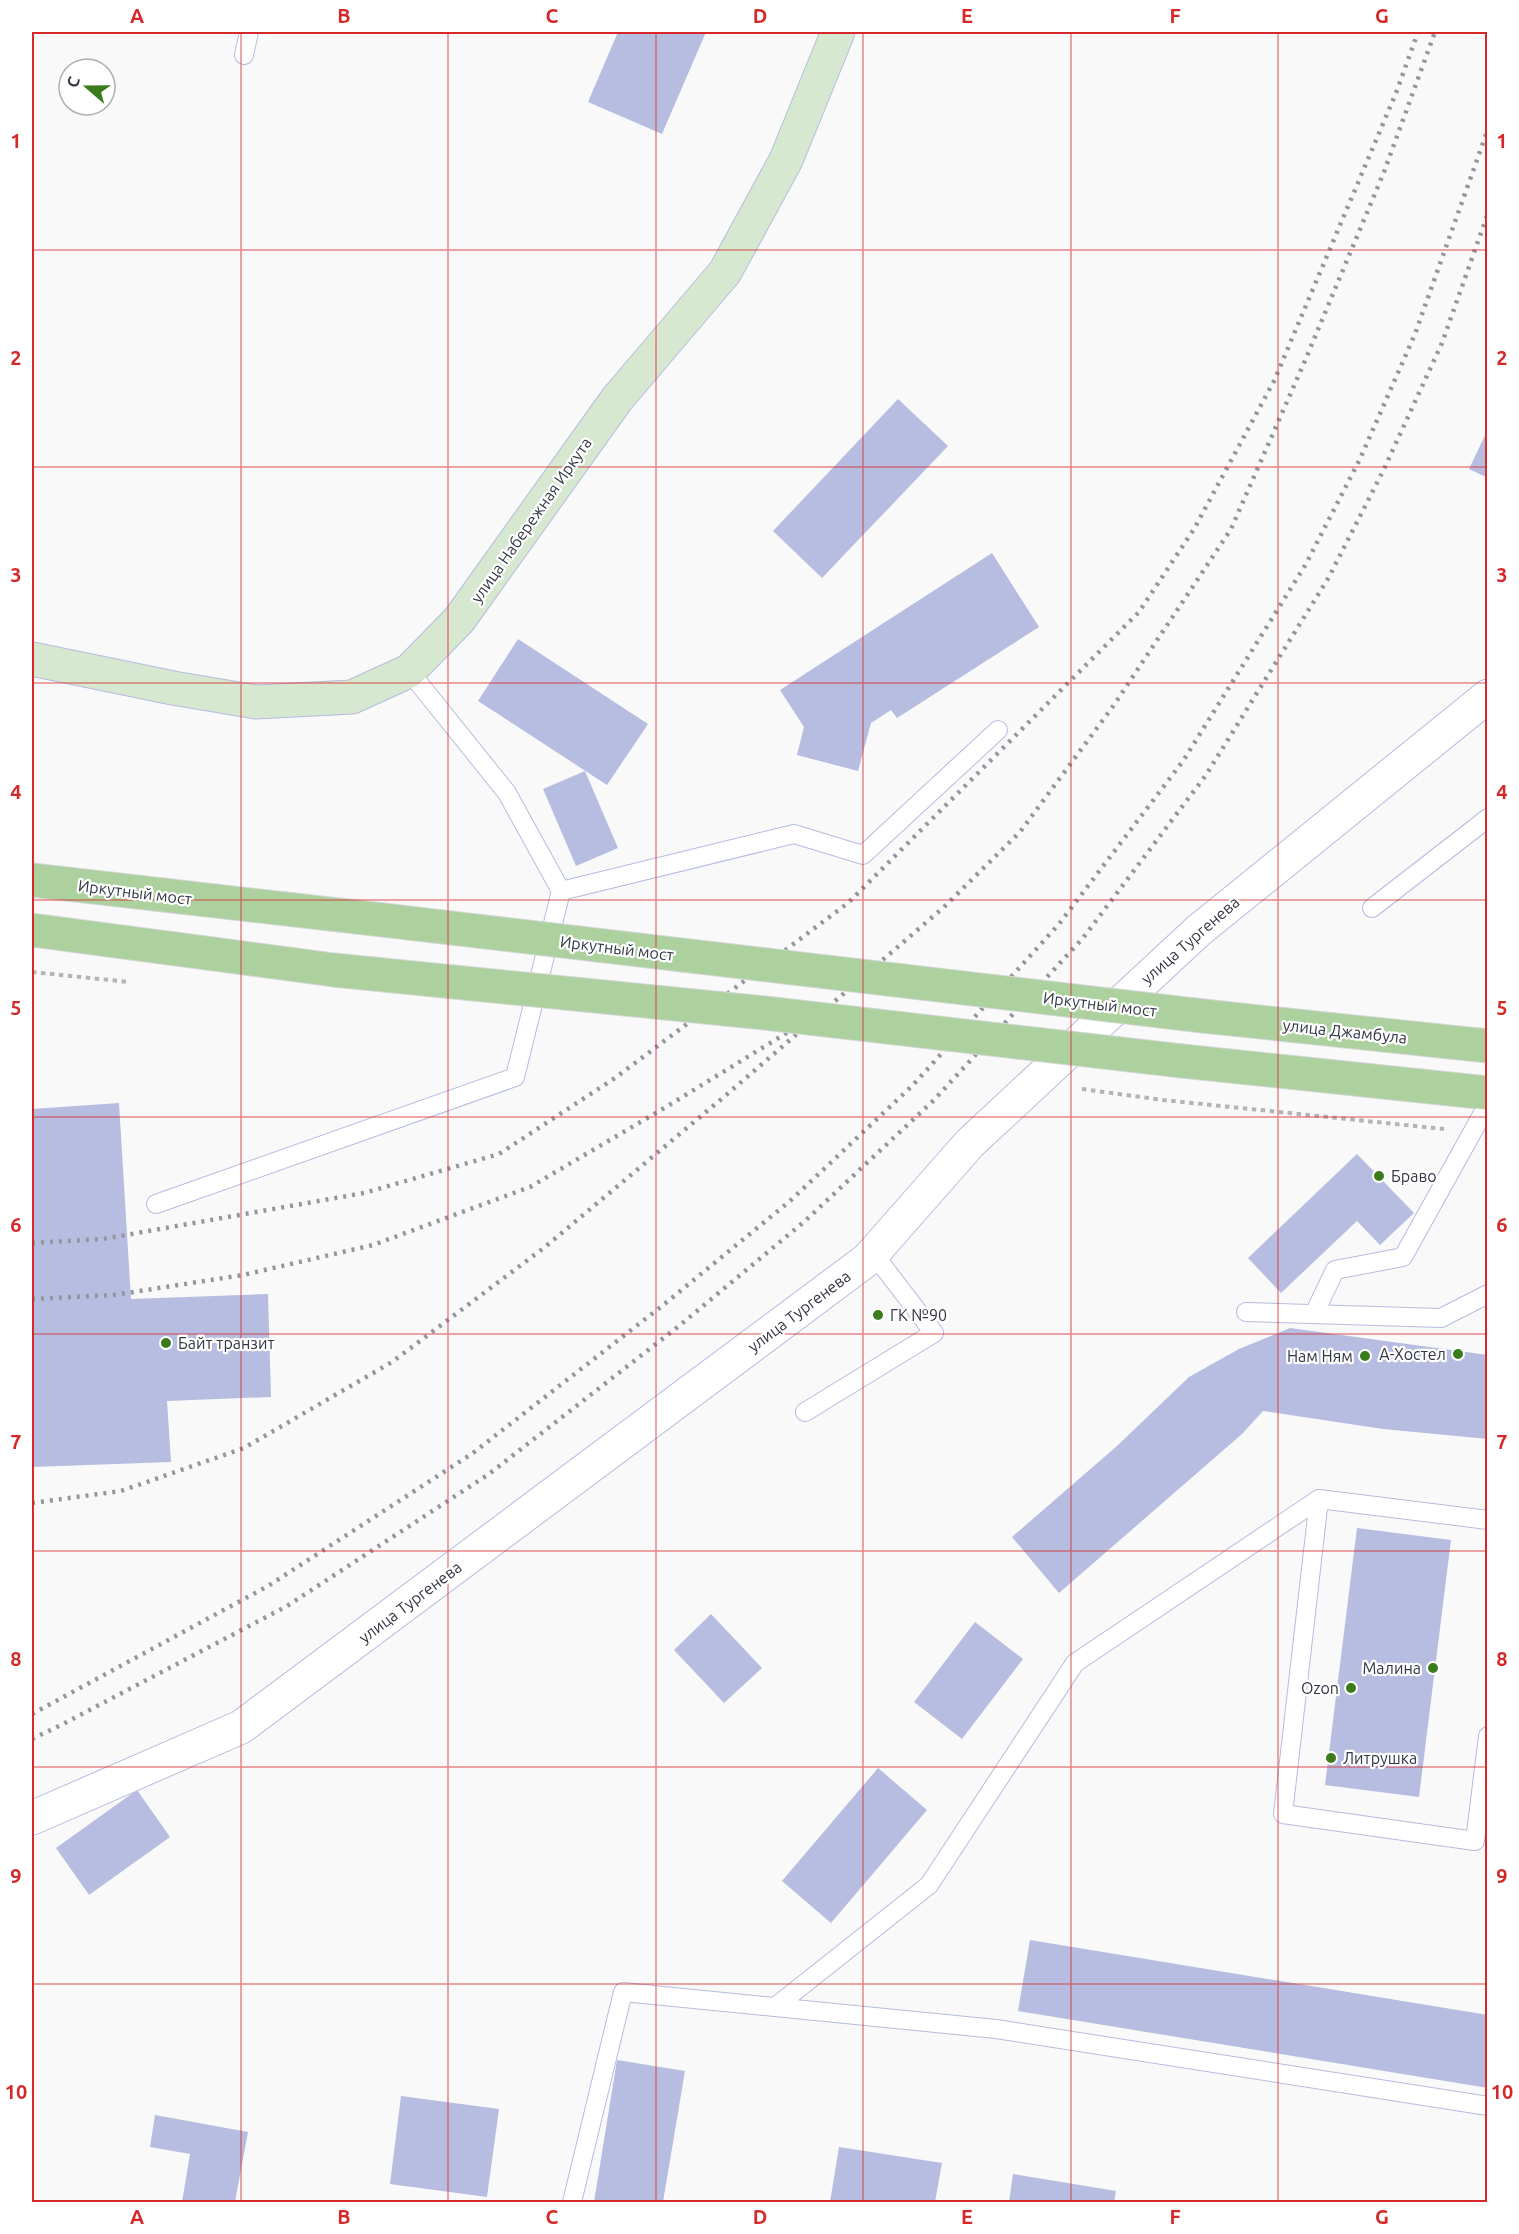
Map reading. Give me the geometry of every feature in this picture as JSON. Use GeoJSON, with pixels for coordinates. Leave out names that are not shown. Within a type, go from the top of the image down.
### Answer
{"type":"FeatureCollection","features":[{"type":"Feature","properties":{"kind":"main road","name":"улица Набережная Иркута"},"geometry":{"type":"LineString","coordinates":[[32,660],[256,702],[352,697],[410,671],[459,620],[617,399],[725,272],[786,160],[838,32]]}},
{"type":"Feature","properties":{"kind":"main road","name":"Иркутный мост"},"geometry":{"type":"LineString","coordinates":[[32,880],[1203,1016]]}},
{"type":"Feature","properties":{"kind":"main road"},"geometry":{"type":"LineString","coordinates":[[32,930],[334,970],[765,1013],[1182,1061],[1488,1093]]}},
{"type":"Feature","properties":{"kind":"main road","name":"улица Джамбула"},"geometry":{"type":"LineString","coordinates":[[1203,1016],[1488,1046]]}},
{"type":"Feature","properties":{"kind":"street","name":"улица Тургенева"},"geometry":{"type":"LineString","coordinates":[[32,1818],[241,1727],[868,1259],[970,1143],[1198,931],[1488,696]]}},
{"type":"Feature","properties":{"kind":"lane"},"geometry":{"type":"LineString","coordinates":[[244,55],[249,32]]}},
{"type":"Feature","properties":{"kind":"lane"},"geometry":{"type":"LineString","coordinates":[[156,1204],[515,1077],[561,891],[507,793],[410,671]]}},
{"type":"Feature","properties":{"kind":"lane"},"geometry":{"type":"LineString","coordinates":[[561,891],[794,834],[863,855],[998,730]]}},
{"type":"Feature","properties":{"kind":"lane"},"geometry":{"type":"LineString","coordinates":[[1372,908],[1488,818]]}},
{"type":"Feature","properties":{"kind":"lane"},"geometry":{"type":"LineString","coordinates":[[1314,1314],[1335,1270],[1403,1257],[1488,1104]]}},
{"type":"Feature","properties":{"kind":"lane"},"geometry":{"type":"LineString","coordinates":[[805,1412],[934,1333],[873,1253]]}},
{"type":"Feature","properties":{"kind":"lane"},"geometry":{"type":"LineString","coordinates":[[1246,1312],[1441,1318],[1488,1294]]}},
{"type":"Feature","properties":{"kind":"lane"},"geometry":{"type":"LineString","coordinates":[[775,2007],[929,1885],[1075,1663],[1319,1499],[1488,1520]]}},
{"type":"Feature","properties":{"kind":"lane"},"geometry":{"type":"LineString","coordinates":[[1319,1499],[1283,1814],[1475,1841],[1482,1820],[1488,1736]]}},
{"type":"Feature","properties":{"kind":"lane"},"geometry":{"type":"LineString","coordinates":[[572,2202],[623,1992],[996,2029],[1488,2106]]}},
{"type":"Feature","properties":{"kind":"building"},"geometry":{"type":"Polygon","coordinates":[[[618,32],[706,32],[662,134],[588,102],[618,32]]]}},
{"type":"Feature","properties":{"kind":"building"},"geometry":{"type":"Polygon","coordinates":[[[898,399],[948,446],[822,578],[773,531],[898,399]]]}},
{"type":"Feature","properties":{"kind":"building"},"geometry":{"type":"Polygon","coordinates":[[[1488,429],[1488,478],[1469,469],[1488,429]]]}},
{"type":"Feature","properties":{"kind":"building"},"geometry":{"type":"Polygon","coordinates":[[[992,553],[1039,627],[897,718],[891,710],[871,723],[858,771],[797,755],[804,727],[780,690],[992,553]]]}},
{"type":"Feature","properties":{"kind":"building"},"geometry":{"type":"Polygon","coordinates":[[[518,639],[648,724],[607,785],[478,701],[518,639]]]}},
{"type":"Feature","properties":{"kind":"building"},"geometry":{"type":"Polygon","coordinates":[[[585,771],[618,848],[576,866],[543,789],[585,771]]]}},
{"type":"Feature","properties":{"kind":"building"},"geometry":{"type":"Polygon","coordinates":[[[119,1103],[131,1299],[268,1294],[271,1397],[167,1401],[171,1462],[32,1467],[32,1109],[119,1103]]]}},
{"type":"Feature","properties":{"kind":"building"},"geometry":{"type":"Polygon","coordinates":[[[1357,1154],[1414,1213],[1380,1245],[1357,1221],[1281,1293],[1248,1258],[1357,1154]]]}},
{"type":"Feature","properties":{"kind":"building"},"geometry":{"type":"Polygon","coordinates":[[[1290,1328],[1488,1355],[1488,1439],[1383,1429],[1263,1411],[1242,1434],[1059,1593],[1012,1537],[1117,1446],[1189,1377],[1239,1349],[1290,1328]]]}},
{"type":"Feature","properties":{"kind":"building"},"geometry":{"type":"Polygon","coordinates":[[[1357,1528],[1451,1540],[1419,1797],[1325,1785],[1357,1528]]]}},
{"type":"Feature","properties":{"kind":"building"},"geometry":{"type":"Polygon","coordinates":[[[711,1614],[762,1668],[724,1703],[674,1650],[711,1614]]]}},
{"type":"Feature","properties":{"kind":"building"},"geometry":{"type":"Polygon","coordinates":[[[975,1622],[1023,1659],[962,1739],[914,1702],[975,1622]]]}},
{"type":"Feature","properties":{"kind":"building"},"geometry":{"type":"Polygon","coordinates":[[[878,1768],[927,1810],[831,1923],[782,1881],[878,1768]]]}},
{"type":"Feature","properties":{"kind":"building"},"geometry":{"type":"Polygon","coordinates":[[[137,1790],[170,1837],[89,1895],[56,1848],[137,1790]]]}},
{"type":"Feature","properties":{"kind":"building"},"geometry":{"type":"Polygon","coordinates":[[[1030,1940],[1488,2015],[1488,2088],[1018,2011],[1030,1940]]]}},
{"type":"Feature","properties":{"kind":"building"},"geometry":{"type":"Polygon","coordinates":[[[617,2060],[685,2071],[663,2202],[594,2202],[617,2060]]]}},
{"type":"Feature","properties":{"kind":"building"},"geometry":{"type":"Polygon","coordinates":[[[401,2096],[499,2109],[487,2197],[390,2184],[401,2096]]]}},
{"type":"Feature","properties":{"kind":"building"},"geometry":{"type":"Polygon","coordinates":[[[155,2115],[248,2132],[235,2202],[182,2202],[190,2154],[150,2147],[155,2115]]]}},
{"type":"Feature","properties":{"kind":"building"},"geometry":{"type":"Polygon","coordinates":[[[839,2147],[942,2163],[935,2202],[830,2202],[839,2147]]]}},
{"type":"Feature","properties":{"kind":"building"},"geometry":{"type":"Polygon","coordinates":[[[1013,2174],[1116,2191],[1114,2202],[1009,2202],[1013,2174]]]}},
{"type":"Feature","properties":{"kind":"railway"},"geometry":{"type":"LineString","coordinates":[[32,1243],[103,1239],[364,1193],[499,1154],[615,1078],[848,903],[1139,612],[1194,529],[1274,381],[1396,93],[1418,32]]}},
{"type":"Feature","properties":{"kind":"railway"},"geometry":{"type":"LineString","coordinates":[[32,1503],[121,1491],[244,1448],[392,1362],[545,1247],[725,1096],[944,907],[1020,832],[1114,705],[1231,529],[1384,172],[1435,32]]}},
{"type":"Feature","properties":{"kind":"railway"},"geometry":{"type":"LineString","coordinates":[[32,1714],[268,1586],[473,1453],[662,1306],[790,1201],[913,1085],[1059,924],[1183,761],[1306,564],[1360,459],[1415,334],[1488,129]]}},
{"type":"Feature","properties":{"kind":"railway"},"geometry":{"type":"LineString","coordinates":[[32,1739],[287,1606],[489,1474],[679,1326],[805,1221],[934,1100],[1083,938],[1206,775],[1329,577],[1384,469],[1442,343],[1488,213]]}},
{"type":"Feature","properties":{"kind":"railway"},"geometry":{"type":"LineString","coordinates":[[32,1299],[114,1295],[243,1275],[373,1245],[530,1187],[793,1029]]}},
{"type":"Feature","properties":{"kind":"place","name":"Браво"},"geometry":{"type":"Point","coordinates":[1379,1176]}},
{"type":"Feature","properties":{"kind":"place","name":"ГК №90"},"geometry":{"type":"Point","coordinates":[878,1315]}},
{"type":"Feature","properties":{"kind":"place","name":"Байт транзит"},"geometry":{"type":"Point","coordinates":[166,1343]}},
{"type":"Feature","properties":{"kind":"place","name":"А-Хостел"},"geometry":{"type":"Point","coordinates":[1458,1354]}},
{"type":"Feature","properties":{"kind":"place","name":"Нам Ням"},"geometry":{"type":"Point","coordinates":[1365,1356]}},
{"type":"Feature","properties":{"kind":"place","name":"Малина"},"geometry":{"type":"Point","coordinates":[1433,1668]}},
{"type":"Feature","properties":{"kind":"place","name":"Ozon"},"geometry":{"type":"Point","coordinates":[1351,1688]}},
{"type":"Feature","properties":{"kind":"place","name":"Литрушка"},"geometry":{"type":"Point","coordinates":[1331,1758]}}]}
